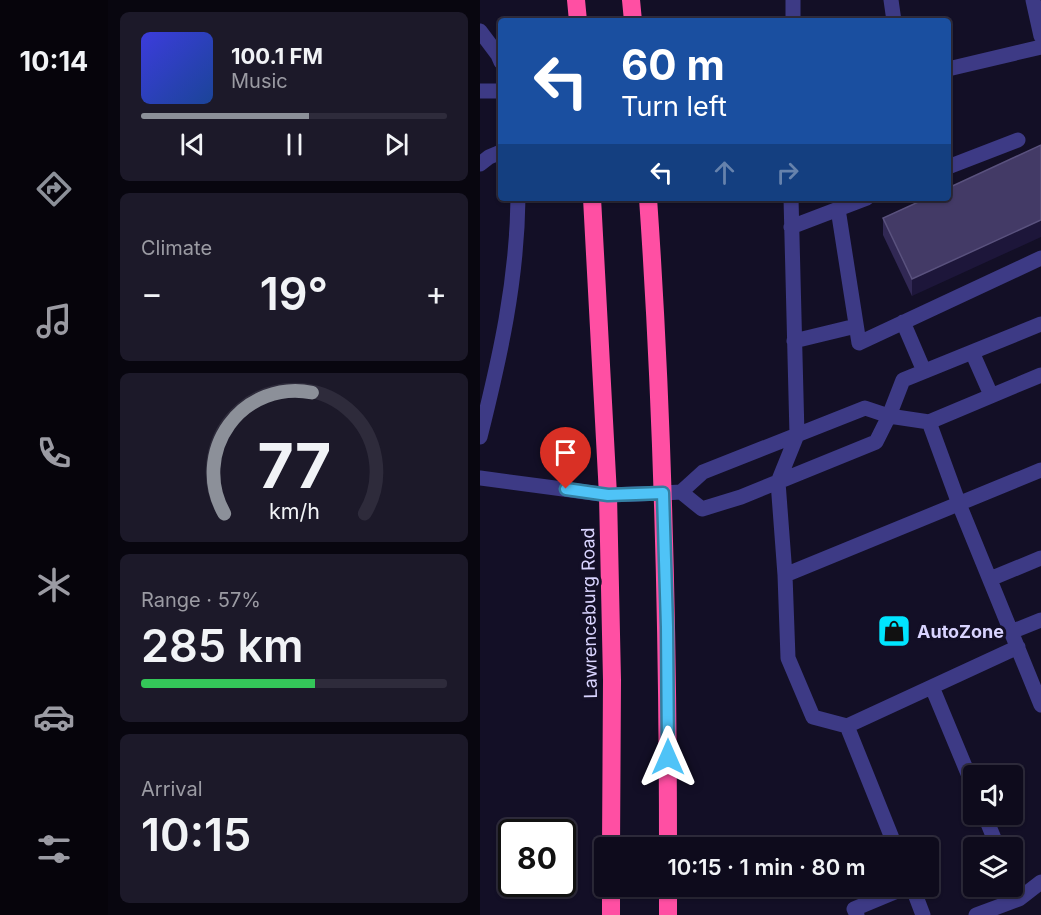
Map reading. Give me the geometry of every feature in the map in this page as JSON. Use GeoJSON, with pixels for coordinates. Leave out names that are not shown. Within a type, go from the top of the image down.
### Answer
{"type":"FeatureCollection","features":[{"type":"Feature","properties":{"kind":"highway"},"geometry":{"type":"LineString","coordinates":[[576,0],[578,18]]}},
{"type":"Feature","properties":{"kind":"highway"},"geometry":{"type":"LineString","coordinates":[[631,0],[633,18]]}},
{"type":"Feature","properties":{"kind":"highway","name":"Lawrenceburg Road"},"geometry":{"type":"LineString","coordinates":[[592,201],[608,495],[612,680],[611,837]]}},
{"type":"Feature","properties":{"kind":"highway"},"geometry":{"type":"LineString","coordinates":[[648,201],[663,493],[667,637],[668,837]]}},
{"type":"Feature","properties":{"kind":"highway"},"geometry":{"type":"LineString","coordinates":[[611,897],[611,915]]}},
{"type":"Feature","properties":{"kind":"highway"},"geometry":{"type":"LineString","coordinates":[[668,897],[668,915]]}},
{"type":"Feature","properties":{"kind":"street"},"geometry":{"type":"LineString","coordinates":[[793,0],[793,18]]}},
{"type":"Feature","properties":{"kind":"street"},"geometry":{"type":"LineString","coordinates":[[891,0],[893,18]]}},
{"type":"Feature","properties":{"kind":"street"},"geometry":{"type":"LineString","coordinates":[[1033,0],[1041,36]]}},
{"type":"Feature","properties":{"kind":"street"},"geometry":{"type":"LineString","coordinates":[[480,31],[498,55]]}},
{"type":"Feature","properties":{"kind":"street"},"geometry":{"type":"LineString","coordinates":[[951,68],[1041,47]]}},
{"type":"Feature","properties":{"kind":"street"},"geometry":{"type":"LineString","coordinates":[[480,91],[498,91]]}},
{"type":"Feature","properties":{"kind":"street"},"geometry":{"type":"LineString","coordinates":[[951,166],[1018,140]]}},
{"type":"Feature","properties":{"kind":"street"},"geometry":{"type":"LineString","coordinates":[[480,164],[498,153]]}},
{"type":"Feature","properties":{"kind":"street"},"geometry":{"type":"LineString","coordinates":[[480,437],[502,348],[514,273],[518,201]]}},
{"type":"Feature","properties":{"kind":"street"},"geometry":{"type":"LineString","coordinates":[[791,201],[796,435],[778,482],[788,658],[813,717],[847,726],[1018,647]]}},
{"type":"Feature","properties":{"kind":"street"},"geometry":{"type":"LineString","coordinates":[[791,227],[859,201]]}},
{"type":"Feature","properties":{"kind":"street"},"geometry":{"type":"LineString","coordinates":[[838,209],[859,343],[1041,258]]}},
{"type":"Feature","properties":{"kind":"street"},"geometry":{"type":"LineString","coordinates":[[903,322],[924,371]]}},
{"type":"Feature","properties":{"kind":"street"},"geometry":{"type":"LineString","coordinates":[[681,492],[702,509],[778,482],[876,442],[903,380],[1041,324]]}},
{"type":"Feature","properties":{"kind":"street"},"geometry":{"type":"LineString","coordinates":[[794,341],[856,326]]}},
{"type":"Feature","properties":{"kind":"street"},"geometry":{"type":"LineString","coordinates":[[972,352],[992,395]]}},
{"type":"Feature","properties":{"kind":"street"},"geometry":{"type":"LineString","coordinates":[[480,478],[608,495],[681,492],[703,472],[865,408],[889,416],[929,422],[1041,375]]}},
{"type":"Feature","properties":{"kind":"street"},"geometry":{"type":"LineString","coordinates":[[929,422],[959,504],[1040,697]]}},
{"type":"Feature","properties":{"kind":"street"},"geometry":{"type":"LineString","coordinates":[[784,575],[1041,470]]}},
{"type":"Feature","properties":{"kind":"street"},"geometry":{"type":"LineString","coordinates":[[990,579],[1041,558]]}},
{"type":"Feature","properties":{"kind":"street"},"geometry":{"type":"LineString","coordinates":[[1011,632],[1041,620]]}},
{"type":"Feature","properties":{"kind":"street"},"geometry":{"type":"LineString","coordinates":[[932,687],[964,765]]}},
{"type":"Feature","properties":{"kind":"street"},"geometry":{"type":"LineString","coordinates":[[847,726],[892,837]]}},
{"type":"Feature","properties":{"kind":"street"},"geometry":{"type":"LineString","coordinates":[[976,915],[1019,899],[1041,882]]}},
{"type":"Feature","properties":{"kind":"street"},"geometry":{"type":"LineString","coordinates":[[857,915],[855,909],[884,897]]}},
{"type":"Feature","properties":{"kind":"street"},"geometry":{"type":"LineString","coordinates":[[915,897],[923,915]]}},
{"type":"Feature","properties":{"kind":"building"},"geometry":{"type":"Polygon","coordinates":[[[1041,145],[1041,220],[912,279],[883,218],[920,201],[951,201],[951,187],[1041,145]]]}},
{"type":"Feature","properties":{"kind":"place","name":"AutoZone"},"geometry":{"type":"Point","coordinates":[894,631]}},
{"type":"Feature","properties":{"kind":"route"},"geometry":{"type":"LineString","coordinates":[[566,489],[608,495],[663,493],[668,757]]}}]}
